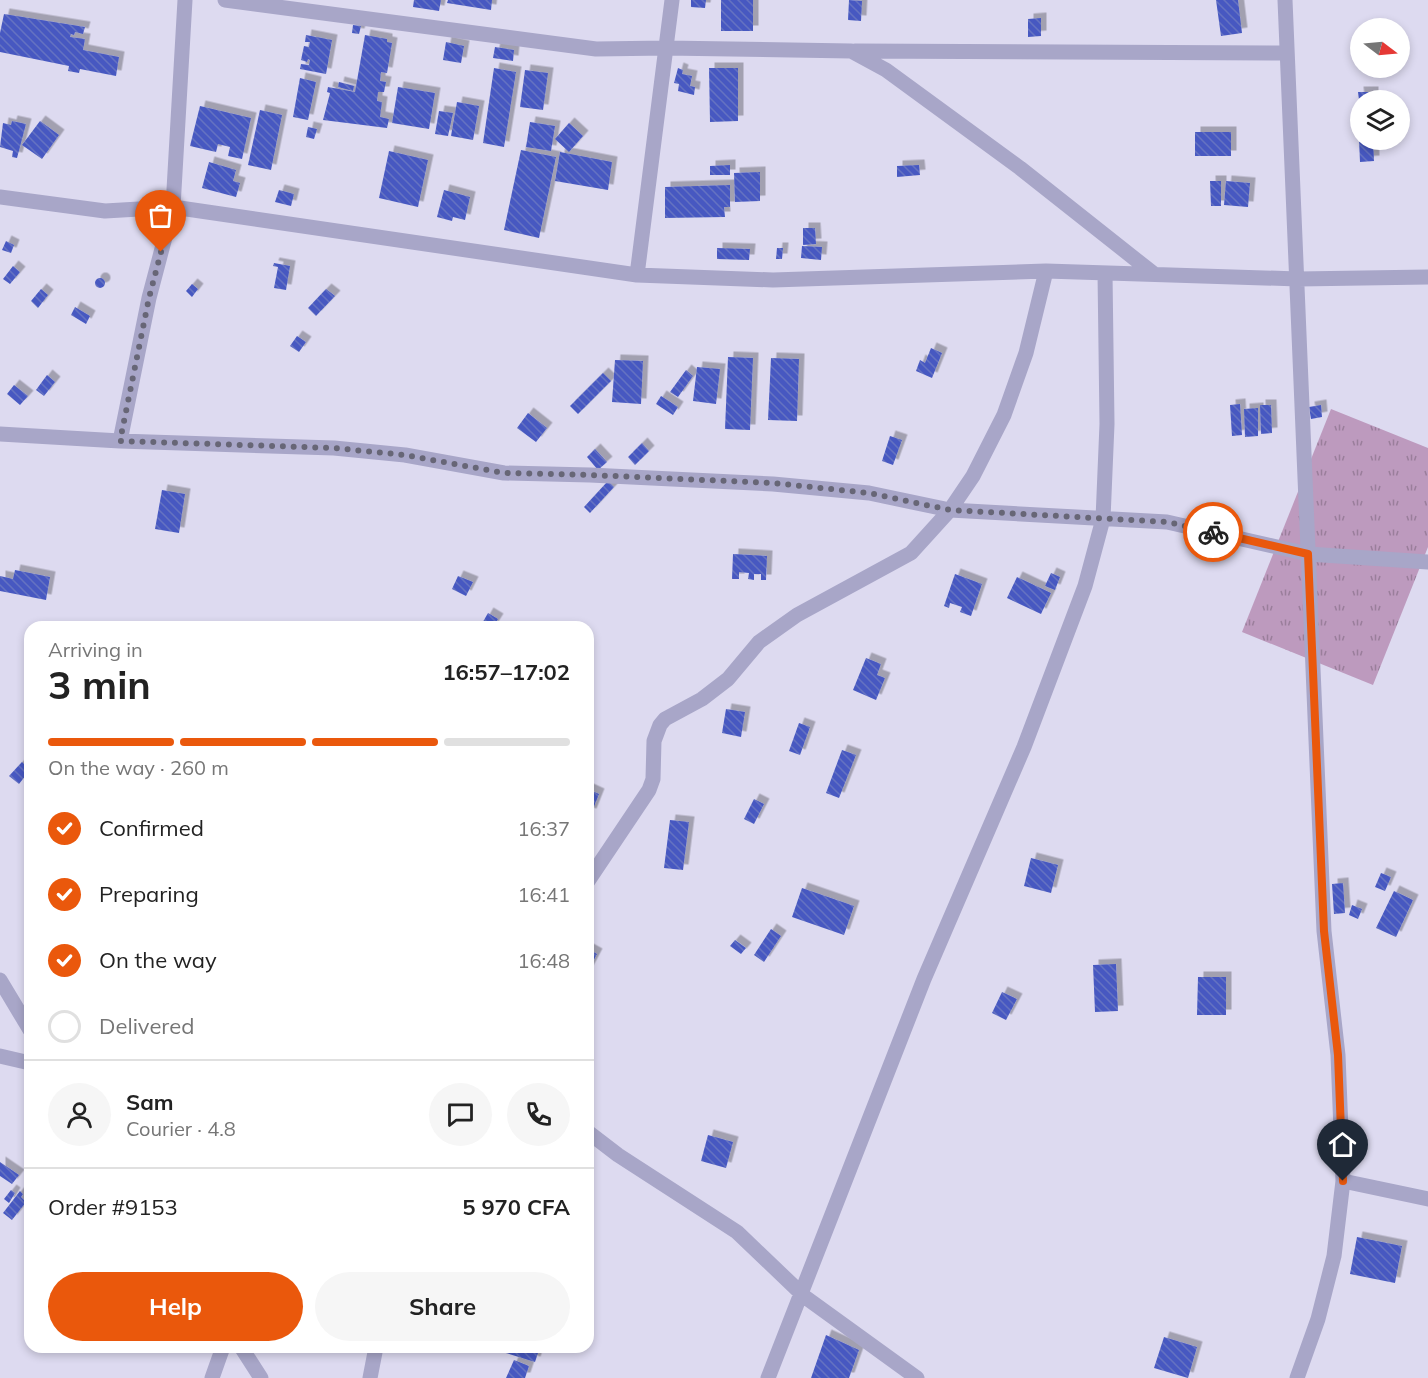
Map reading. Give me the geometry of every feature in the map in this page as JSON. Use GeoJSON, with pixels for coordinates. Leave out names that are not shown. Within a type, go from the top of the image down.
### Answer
{"type":"FeatureCollection","features":[{"type":"Feature","properties":{"kind":"street"},"geometry":{"type":"LineString","coordinates":[[120,441],[149,298],[173,207],[185,0]]}},
{"type":"Feature","properties":{"kind":"street"},"geometry":{"type":"LineString","coordinates":[[225,0],[596,50],[666,48],[1287,53]]}},
{"type":"Feature","properties":{"kind":"street"},"geometry":{"type":"LineString","coordinates":[[637,275],[672,0]]}},
{"type":"Feature","properties":{"kind":"street"},"geometry":{"type":"LineString","coordinates":[[1285,0],[1324,931],[1338,1055],[1343,1181],[1334,1256],[1318,1319],[1297,1378]]}},
{"type":"Feature","properties":{"kind":"street"},"geometry":{"type":"LineString","coordinates":[[851,51],[886,70],[1020,168],[1154,274]]}},
{"type":"Feature","properties":{"kind":"street"},"geometry":{"type":"LineString","coordinates":[[0,197],[105,211],[173,207],[637,275],[773,280],[1046,272],[1298,279],[1428,278]]}},
{"type":"Feature","properties":{"kind":"street"},"geometry":{"type":"LineString","coordinates":[[594,872],[649,790],[653,780],[654,741],[665,719],[702,699],[728,679],[759,642],[797,615],[911,553],[950,510],[973,476],[1004,415],[1026,352],[1046,272]]}},
{"type":"Feature","properties":{"kind":"street"},"geometry":{"type":"LineString","coordinates":[[768,1378],[924,979],[1024,747],[1085,586],[1103,519],[1107,424],[1106,273]]}},
{"type":"Feature","properties":{"kind":"street"},"geometry":{"type":"LineString","coordinates":[[0,434],[120,441],[334,448],[405,455],[504,473],[773,483],[869,493],[950,510],[1167,522],[1308,554],[1428,562]]}},
{"type":"Feature","properties":{"kind":"street"},"geometry":{"type":"LineString","coordinates":[[0,980],[24,1020]]}},
{"type":"Feature","properties":{"kind":"street"},"geometry":{"type":"LineString","coordinates":[[0,1056],[24,1062]]}},
{"type":"Feature","properties":{"kind":"street"},"geometry":{"type":"LineString","coordinates":[[594,1137],[618,1155],[737,1232],[800,1293],[917,1378]]}},
{"type":"Feature","properties":{"kind":"street"},"geometry":{"type":"LineString","coordinates":[[1343,1181],[1428,1199]]}},
{"type":"Feature","properties":{"kind":"street"},"geometry":{"type":"LineString","coordinates":[[212,1378],[221,1353]]}},
{"type":"Feature","properties":{"kind":"street"},"geometry":{"type":"LineString","coordinates":[[245,1353],[261,1378]]}},
{"type":"Feature","properties":{"kind":"street"},"geometry":{"type":"LineString","coordinates":[[369,1378],[375,1353]]}},
{"type":"Feature","properties":{"kind":"green space"},"geometry":{"type":"Polygon","coordinates":[[[1331,409],[1428,448],[1428,547],[1373,685],[1242,632],[1331,409]]]}},
{"type":"Feature","properties":{"kind":"building"},"geometry":{"type":"Polygon","coordinates":[[[414,0],[441,0],[439,11],[413,7],[414,0]]]}},
{"type":"Feature","properties":{"kind":"building"},"geometry":{"type":"Polygon","coordinates":[[[448,0],[492,0],[491,10],[447,3],[448,0]]]}},
{"type":"Feature","properties":{"kind":"building"},"geometry":{"type":"Polygon","coordinates":[[[691,0],[706,0],[705,8],[691,7],[691,0]]]}},
{"type":"Feature","properties":{"kind":"building"},"geometry":{"type":"Polygon","coordinates":[[[721,0],[753,0],[753,31],[721,31],[721,0]]]}},
{"type":"Feature","properties":{"kind":"building"},"geometry":{"type":"Polygon","coordinates":[[[849,0],[862,1],[861,21],[848,20],[849,0]]]}},
{"type":"Feature","properties":{"kind":"building"},"geometry":{"type":"Polygon","coordinates":[[[1216,0],[1238,0],[1242,33],[1221,36],[1216,0]]]}},
{"type":"Feature","properties":{"kind":"building"},"geometry":{"type":"Polygon","coordinates":[[[4,14],[85,27],[83,34],[75,32],[70,37],[85,39],[83,50],[119,57],[116,76],[80,69],[79,73],[68,71],[69,66],[0,52],[0,33],[4,14]]]}},
{"type":"Feature","properties":{"kind":"building"},"geometry":{"type":"Polygon","coordinates":[[[1041,18],[1041,36],[1028,37],[1028,19],[1041,18]]]}},
{"type":"Feature","properties":{"kind":"building"},"geometry":{"type":"Polygon","coordinates":[[[353,25],[361,26],[359,34],[352,33],[353,25]]]}},
{"type":"Feature","properties":{"kind":"building"},"geometry":{"type":"Polygon","coordinates":[[[306,35],[332,40],[326,74],[300,69],[301,64],[309,65],[310,60],[308,59],[307,62],[301,60],[304,46],[309,47],[310,42],[305,42],[306,35]]]}},
{"type":"Feature","properties":{"kind":"building"},"geometry":{"type":"Polygon","coordinates":[[[365,35],[387,39],[387,42],[392,43],[387,73],[381,72],[380,81],[386,82],[384,92],[378,92],[377,101],[382,102],[380,117],[389,119],[387,128],[323,120],[330,93],[327,92],[328,87],[355,92],[365,35]]]}},
{"type":"Feature","properties":{"kind":"building"},"geometry":{"type":"Polygon","coordinates":[[[446,42],[464,46],[461,63],[443,60],[446,42]]]}},
{"type":"Feature","properties":{"kind":"building"},"geometry":{"type":"Polygon","coordinates":[[[495,47],[514,50],[513,61],[493,58],[495,47]]]}},
{"type":"Feature","properties":{"kind":"building"},"geometry":{"type":"Polygon","coordinates":[[[494,68],[516,72],[504,147],[483,143],[494,68]]]}},
{"type":"Feature","properties":{"kind":"building"},"geometry":{"type":"Polygon","coordinates":[[[678,68],[683,70],[682,74],[692,76],[690,86],[695,87],[694,95],[678,91],[679,84],[674,83],[678,68]]]}},
{"type":"Feature","properties":{"kind":"building"},"geometry":{"type":"Polygon","coordinates":[[[709,68],[738,68],[738,121],[710,122],[709,68]]]}},
{"type":"Feature","properties":{"kind":"building"},"geometry":{"type":"Polygon","coordinates":[[[525,70],[548,73],[543,110],[520,107],[525,70]]]}},
{"type":"Feature","properties":{"kind":"building"},"geometry":{"type":"Polygon","coordinates":[[[300,78],[316,82],[308,120],[293,117],[300,78]]]}},
{"type":"Feature","properties":{"kind":"building"},"geometry":{"type":"Polygon","coordinates":[[[339,82],[354,86],[353,91],[338,87],[339,82]]]}},
{"type":"Feature","properties":{"kind":"building"},"geometry":{"type":"Polygon","coordinates":[[[398,87],[435,93],[429,129],[392,123],[398,87]]]}},
{"type":"Feature","properties":{"kind":"building"},"geometry":{"type":"Polygon","coordinates":[[[457,102],[479,106],[473,140],[451,136],[457,102]]]}},
{"type":"Feature","properties":{"kind":"building"},"geometry":{"type":"Polygon","coordinates":[[[200,106],[251,118],[242,159],[228,156],[230,147],[218,144],[216,152],[190,146],[200,106]]]}},
{"type":"Feature","properties":{"kind":"building"},"geometry":{"type":"Polygon","coordinates":[[[260,110],[282,115],[271,170],[248,165],[260,110]]]}},
{"type":"Feature","properties":{"kind":"building"},"geometry":{"type":"Polygon","coordinates":[[[439,111],[453,113],[448,136],[435,134],[439,111]]]}},
{"type":"Feature","properties":{"kind":"building"},"geometry":{"type":"Polygon","coordinates":[[[12,121],[26,124],[17,158],[12,157],[13,151],[0,147],[3,123],[11,125],[12,121]]]}},
{"type":"Feature","properties":{"kind":"building"},"geometry":{"type":"Polygon","coordinates":[[[40,121],[59,135],[42,159],[22,145],[40,121]]]}},
{"type":"Feature","properties":{"kind":"building"},"geometry":{"type":"Polygon","coordinates":[[[530,122],[555,126],[551,151],[526,147],[530,122]]]}},
{"type":"Feature","properties":{"kind":"building"},"geometry":{"type":"Polygon","coordinates":[[[569,123],[583,136],[569,152],[555,139],[569,123]]]}},
{"type":"Feature","properties":{"kind":"building"},"geometry":{"type":"Polygon","coordinates":[[[308,127],[317,129],[314,139],[306,137],[308,127]]]}},
{"type":"Feature","properties":{"kind":"building"},"geometry":{"type":"Polygon","coordinates":[[[1195,132],[1231,132],[1231,156],[1195,156],[1195,132]]]}},
{"type":"Feature","properties":{"kind":"building"},"geometry":{"type":"Polygon","coordinates":[[[521,150],[556,157],[539,238],[504,230],[521,150]]]}},
{"type":"Feature","properties":{"kind":"building"},"geometry":{"type":"Polygon","coordinates":[[[1359,150],[1373,150],[1374,161],[1360,162],[1359,150]]]}},
{"type":"Feature","properties":{"kind":"building"},"geometry":{"type":"Polygon","coordinates":[[[389,151],[428,160],[418,207],[379,198],[389,151]]]}},
{"type":"Feature","properties":{"kind":"building"},"geometry":{"type":"Polygon","coordinates":[[[560,152],[612,162],[608,190],[555,181],[560,152]]]}},
{"type":"Feature","properties":{"kind":"building"},"geometry":{"type":"Polygon","coordinates":[[[209,162],[236,170],[233,181],[240,183],[236,197],[202,188],[209,162]]]}},
{"type":"Feature","properties":{"kind":"building"},"geometry":{"type":"Polygon","coordinates":[[[730,165],[730,175],[710,175],[710,166],[730,165]]]}},
{"type":"Feature","properties":{"kind":"building"},"geometry":{"type":"Polygon","coordinates":[[[919,165],[920,175],[897,177],[897,166],[919,165]]]}},
{"type":"Feature","properties":{"kind":"building"},"geometry":{"type":"Polygon","coordinates":[[[760,172],[760,201],[735,202],[734,173],[760,172]]]}},
{"type":"Feature","properties":{"kind":"building"},"geometry":{"type":"Polygon","coordinates":[[[1210,181],[1221,181],[1221,206],[1211,206],[1210,181]]]}},
{"type":"Feature","properties":{"kind":"building"},"geometry":{"type":"Polygon","coordinates":[[[1226,181],[1250,183],[1248,207],[1224,205],[1226,181]]]}},
{"type":"Feature","properties":{"kind":"building"},"geometry":{"type":"Polygon","coordinates":[[[730,185],[730,207],[724,207],[725,217],[665,218],[665,187],[730,185]]]}},
{"type":"Feature","properties":{"kind":"building"},"geometry":{"type":"Polygon","coordinates":[[[279,190],[294,194],[291,206],[275,202],[279,190]]]}},
{"type":"Feature","properties":{"kind":"building"},"geometry":{"type":"Polygon","coordinates":[[[444,190],[470,197],[465,220],[453,217],[452,221],[437,217],[444,190]]]}},
{"type":"Feature","properties":{"kind":"building"},"geometry":{"type":"Polygon","coordinates":[[[803,228],[815,228],[816,244],[803,245],[803,228]]]}},
{"type":"Feature","properties":{"kind":"building"},"geometry":{"type":"Polygon","coordinates":[[[6,241],[14,245],[11,253],[2,250],[6,241]]]}},
{"type":"Feature","properties":{"kind":"building"},"geometry":{"type":"Polygon","coordinates":[[[802,246],[822,247],[821,260],[801,258],[802,246]]]}},
{"type":"Feature","properties":{"kind":"building"},"geometry":{"type":"Polygon","coordinates":[[[717,248],[750,249],[749,260],[717,259],[717,248]]]}},
{"type":"Feature","properties":{"kind":"building"},"geometry":{"type":"Polygon","coordinates":[[[777,248],[783,248],[782,259],[776,259],[777,248]]]}},
{"type":"Feature","properties":{"kind":"building"},"geometry":{"type":"Polygon","coordinates":[[[274,263],[290,266],[286,290],[274,288],[278,267],[273,266],[274,263]]]}},
{"type":"Feature","properties":{"kind":"building"},"geometry":{"type":"Polygon","coordinates":[[[13,266],[20,272],[10,284],[3,279],[13,266]]]}},
{"type":"Feature","properties":{"kind":"building"},"geometry":{"type":"Polygon","coordinates":[[[100,278],[105,283],[100,288],[95,283],[100,278]]]}},
{"type":"Feature","properties":{"kind":"building"},"geometry":{"type":"Polygon","coordinates":[[[192,284],[198,289],[192,297],[186,291],[192,284]]]}},
{"type":"Feature","properties":{"kind":"building"},"geometry":{"type":"Polygon","coordinates":[[[41,289],[48,295],[38,308],[31,301],[41,289]]]}},
{"type":"Feature","properties":{"kind":"building"},"geometry":{"type":"Polygon","coordinates":[[[326,289],[335,296],[316,316],[308,308],[326,289]]]}},
{"type":"Feature","properties":{"kind":"building"},"geometry":{"type":"Polygon","coordinates":[[[75,307],[90,316],[86,324],[71,315],[75,307]]]}},
{"type":"Feature","properties":{"kind":"building"},"geometry":{"type":"Polygon","coordinates":[[[297,336],[306,342],[299,352],[290,346],[297,336]]]}},
{"type":"Feature","properties":{"kind":"building"},"geometry":{"type":"Polygon","coordinates":[[[931,348],[942,353],[932,378],[916,371],[920,360],[925,363],[931,348]]]}},
{"type":"Feature","properties":{"kind":"building"},"geometry":{"type":"Polygon","coordinates":[[[728,357],[753,358],[750,430],[725,429],[728,357]]]}},
{"type":"Feature","properties":{"kind":"building"},"geometry":{"type":"Polygon","coordinates":[[[771,358],[799,359],[797,421],[768,420],[771,358]]]}},
{"type":"Feature","properties":{"kind":"building"},"geometry":{"type":"Polygon","coordinates":[[[615,360],[643,361],[641,404],[612,402],[615,360]]]}},
{"type":"Feature","properties":{"kind":"building"},"geometry":{"type":"Polygon","coordinates":[[[697,367],[720,369],[716,404],[693,401],[697,367]]]}},
{"type":"Feature","properties":{"kind":"building"},"geometry":{"type":"Polygon","coordinates":[[[686,370],[693,376],[678,397],[670,392],[686,370]]]}},
{"type":"Feature","properties":{"kind":"building"},"geometry":{"type":"Polygon","coordinates":[[[603,373],[611,381],[578,414],[570,406],[603,373]]]}},
{"type":"Feature","properties":{"kind":"building"},"geometry":{"type":"Polygon","coordinates":[[[47,375],[55,382],[44,396],[36,390],[47,375]]]}},
{"type":"Feature","properties":{"kind":"building"},"geometry":{"type":"Polygon","coordinates":[[[14,385],[28,396],[20,405],[7,394],[14,385]]]}},
{"type":"Feature","properties":{"kind":"building"},"geometry":{"type":"Polygon","coordinates":[[[661,396],[678,407],[673,415],[656,404],[661,396]]]}},
{"type":"Feature","properties":{"kind":"building"},"geometry":{"type":"Polygon","coordinates":[[[1240,404],[1242,435],[1232,436],[1230,405],[1240,404]]]}},
{"type":"Feature","properties":{"kind":"building"},"geometry":{"type":"Polygon","coordinates":[[[1260,405],[1271,405],[1272,433],[1261,434],[1260,405]]]}},
{"type":"Feature","properties":{"kind":"building"},"geometry":{"type":"Polygon","coordinates":[[[1321,405],[1322,417],[1311,419],[1309,407],[1321,405]]]}},
{"type":"Feature","properties":{"kind":"building"},"geometry":{"type":"Polygon","coordinates":[[[1258,408],[1258,436],[1245,437],[1244,409],[1258,408]]]}},
{"type":"Feature","properties":{"kind":"building"},"geometry":{"type":"Polygon","coordinates":[[[528,413],[547,428],[536,442],[517,428],[528,413]]]}},
{"type":"Feature","properties":{"kind":"building"},"geometry":{"type":"Polygon","coordinates":[[[890,436],[902,440],[893,465],[882,461],[890,436]]]}},
{"type":"Feature","properties":{"kind":"building"},"geometry":{"type":"Polygon","coordinates":[[[642,443],[649,451],[635,465],[628,457],[642,443]]]}},
{"type":"Feature","properties":{"kind":"building"},"geometry":{"type":"Polygon","coordinates":[[[595,449],[607,462],[598,470],[587,457],[595,449]]]}},
{"type":"Feature","properties":{"kind":"building"},"geometry":{"type":"Polygon","coordinates":[[[608,481],[614,487],[590,513],[584,507],[608,481]]]}},
{"type":"Feature","properties":{"kind":"building"},"geometry":{"type":"Polygon","coordinates":[[[162,490],[185,494],[179,533],[155,529],[162,490]]]}},
{"type":"Feature","properties":{"kind":"building"},"geometry":{"type":"Polygon","coordinates":[[[733,554],[767,556],[766,580],[761,580],[761,574],[754,574],[754,580],[748,579],[749,573],[739,572],[739,579],[732,579],[733,554]]]}},
{"type":"Feature","properties":{"kind":"building"},"geometry":{"type":"Polygon","coordinates":[[[15,570],[50,577],[46,600],[0,591],[0,576],[13,579],[15,570]]]}},
{"type":"Feature","properties":{"kind":"building"},"geometry":{"type":"Polygon","coordinates":[[[1051,573],[1060,577],[1055,590],[1045,586],[1051,573]]]}},
{"type":"Feature","properties":{"kind":"building"},"geometry":{"type":"Polygon","coordinates":[[[955,574],[982,584],[971,616],[960,612],[962,607],[950,603],[949,608],[944,606],[955,574]]]}},
{"type":"Feature","properties":{"kind":"building"},"geometry":{"type":"Polygon","coordinates":[[[458,576],[473,582],[466,596],[452,589],[458,576]]]}},
{"type":"Feature","properties":{"kind":"building"},"geometry":{"type":"Polygon","coordinates":[[[1017,577],[1051,593],[1041,614],[1007,598],[1017,577]]]}},
{"type":"Feature","properties":{"kind":"building"},"geometry":{"type":"Polygon","coordinates":[[[488,613],[498,619],[497,621],[483,621],[488,613]]]}},
{"type":"Feature","properties":{"kind":"building"},"geometry":{"type":"Polygon","coordinates":[[[866,658],[881,664],[877,675],[885,678],[876,700],[853,690],[866,658]]]}},
{"type":"Feature","properties":{"kind":"building"},"geometry":{"type":"Polygon","coordinates":[[[726,709],[745,712],[741,737],[722,733],[726,709]]]}},
{"type":"Feature","properties":{"kind":"building"},"geometry":{"type":"Polygon","coordinates":[[[799,723],[810,727],[800,755],[789,751],[799,723]]]}},
{"type":"Feature","properties":{"kind":"building"},"geometry":{"type":"Polygon","coordinates":[[[842,750],[856,755],[839,798],[826,793],[842,750]]]}},
{"type":"Feature","properties":{"kind":"building"},"geometry":{"type":"Polygon","coordinates":[[[22,762],[24,764],[24,778],[19,784],[9,776],[22,762]]]}},
{"type":"Feature","properties":{"kind":"building"},"geometry":{"type":"Polygon","coordinates":[[[594,792],[599,794],[594,806],[594,792]]]}},
{"type":"Feature","properties":{"kind":"building"},"geometry":{"type":"Polygon","coordinates":[[[754,799],[764,804],[754,824],[744,819],[754,799]]]}},
{"type":"Feature","properties":{"kind":"building"},"geometry":{"type":"Polygon","coordinates":[[[670,820],[689,822],[683,870],[664,868],[670,820]]]}},
{"type":"Feature","properties":{"kind":"building"},"geometry":{"type":"Polygon","coordinates":[[[1031,858],[1058,865],[1051,893],[1024,886],[1031,858]]]}},
{"type":"Feature","properties":{"kind":"building"},"geometry":{"type":"Polygon","coordinates":[[[1381,873],[1391,877],[1385,891],[1375,887],[1381,873]]]}},
{"type":"Feature","properties":{"kind":"building"},"geometry":{"type":"Polygon","coordinates":[[[1343,883],[1345,913],[1334,914],[1332,884],[1343,883]]]}},
{"type":"Feature","properties":{"kind":"building"},"geometry":{"type":"Polygon","coordinates":[[[802,888],[854,906],[844,935],[792,917],[802,888]]]}},
{"type":"Feature","properties":{"kind":"building"},"geometry":{"type":"Polygon","coordinates":[[[1394,891],[1413,900],[1396,937],[1376,928],[1394,891]]]}},
{"type":"Feature","properties":{"kind":"building"},"geometry":{"type":"Polygon","coordinates":[[[1352,905],[1362,909],[1358,919],[1349,915],[1352,905]]]}},
{"type":"Feature","properties":{"kind":"building"},"geometry":{"type":"Polygon","coordinates":[[[771,929],[781,936],[764,962],[754,955],[771,929]]]}},
{"type":"Feature","properties":{"kind":"building"},"geometry":{"type":"Polygon","coordinates":[[[735,940],[746,948],[741,954],[730,946],[735,940]]]}},
{"type":"Feature","properties":{"kind":"building"},"geometry":{"type":"Polygon","coordinates":[[[1116,964],[1118,1011],[1095,1012],[1093,965],[1116,964]]]}},
{"type":"Feature","properties":{"kind":"building"},"geometry":{"type":"Polygon","coordinates":[[[1198,977],[1226,977],[1226,1015],[1197,1015],[1198,977]]]}},
{"type":"Feature","properties":{"kind":"building"},"geometry":{"type":"Polygon","coordinates":[[[1002,992],[1017,999],[1006,1020],[992,1013],[1002,992]]]}},
{"type":"Feature","properties":{"kind":"building"},"geometry":{"type":"Polygon","coordinates":[[[708,1135],[733,1142],[726,1168],[701,1161],[708,1135]]]}},
{"type":"Feature","properties":{"kind":"building"},"geometry":{"type":"Polygon","coordinates":[[[0,1162],[19,1175],[12,1184],[0,1176],[0,1162]]]}},
{"type":"Feature","properties":{"kind":"building"},"geometry":{"type":"Polygon","coordinates":[[[11,1190],[15,1193],[9,1203],[4,1199],[11,1190]]]}},
{"type":"Feature","properties":{"kind":"building"},"geometry":{"type":"Polygon","coordinates":[[[20,1191],[23,1194],[21,1197],[24,1205],[12,1220],[3,1213],[20,1191]]]}},
{"type":"Feature","properties":{"kind":"building"},"geometry":{"type":"Polygon","coordinates":[[[1357,1237],[1402,1246],[1395,1283],[1350,1274],[1357,1237]]]}},
{"type":"Feature","properties":{"kind":"building"},"geometry":{"type":"Polygon","coordinates":[[[826,1335],[859,1350],[849,1378],[811,1378],[826,1335]]]}},
{"type":"Feature","properties":{"kind":"building"},"geometry":{"type":"Polygon","coordinates":[[[1164,1337],[1197,1347],[1188,1378],[1154,1368],[1164,1337]]]}},
{"type":"Feature","properties":{"kind":"building"},"geometry":{"type":"Polygon","coordinates":[[[506,1353],[538,1353],[535,1362],[506,1353]]]}},
{"type":"Feature","properties":{"kind":"building"},"geometry":{"type":"Polygon","coordinates":[[[514,1360],[529,1366],[525,1378],[506,1378],[514,1360]]]}},
{"type":"Feature","properties":{"kind":"way so far"},"geometry":{"type":"LineString","coordinates":[[161,252],[149,298],[120,441],[334,448],[405,455],[504,473],[773,483],[869,493],[950,510],[1167,522],[1213,532]]}},
{"type":"Feature","properties":{"kind":"route"},"geometry":{"type":"LineString","coordinates":[[1213,532],[1308,554],[1324,931],[1338,1055],[1343,1181]]}}]}
